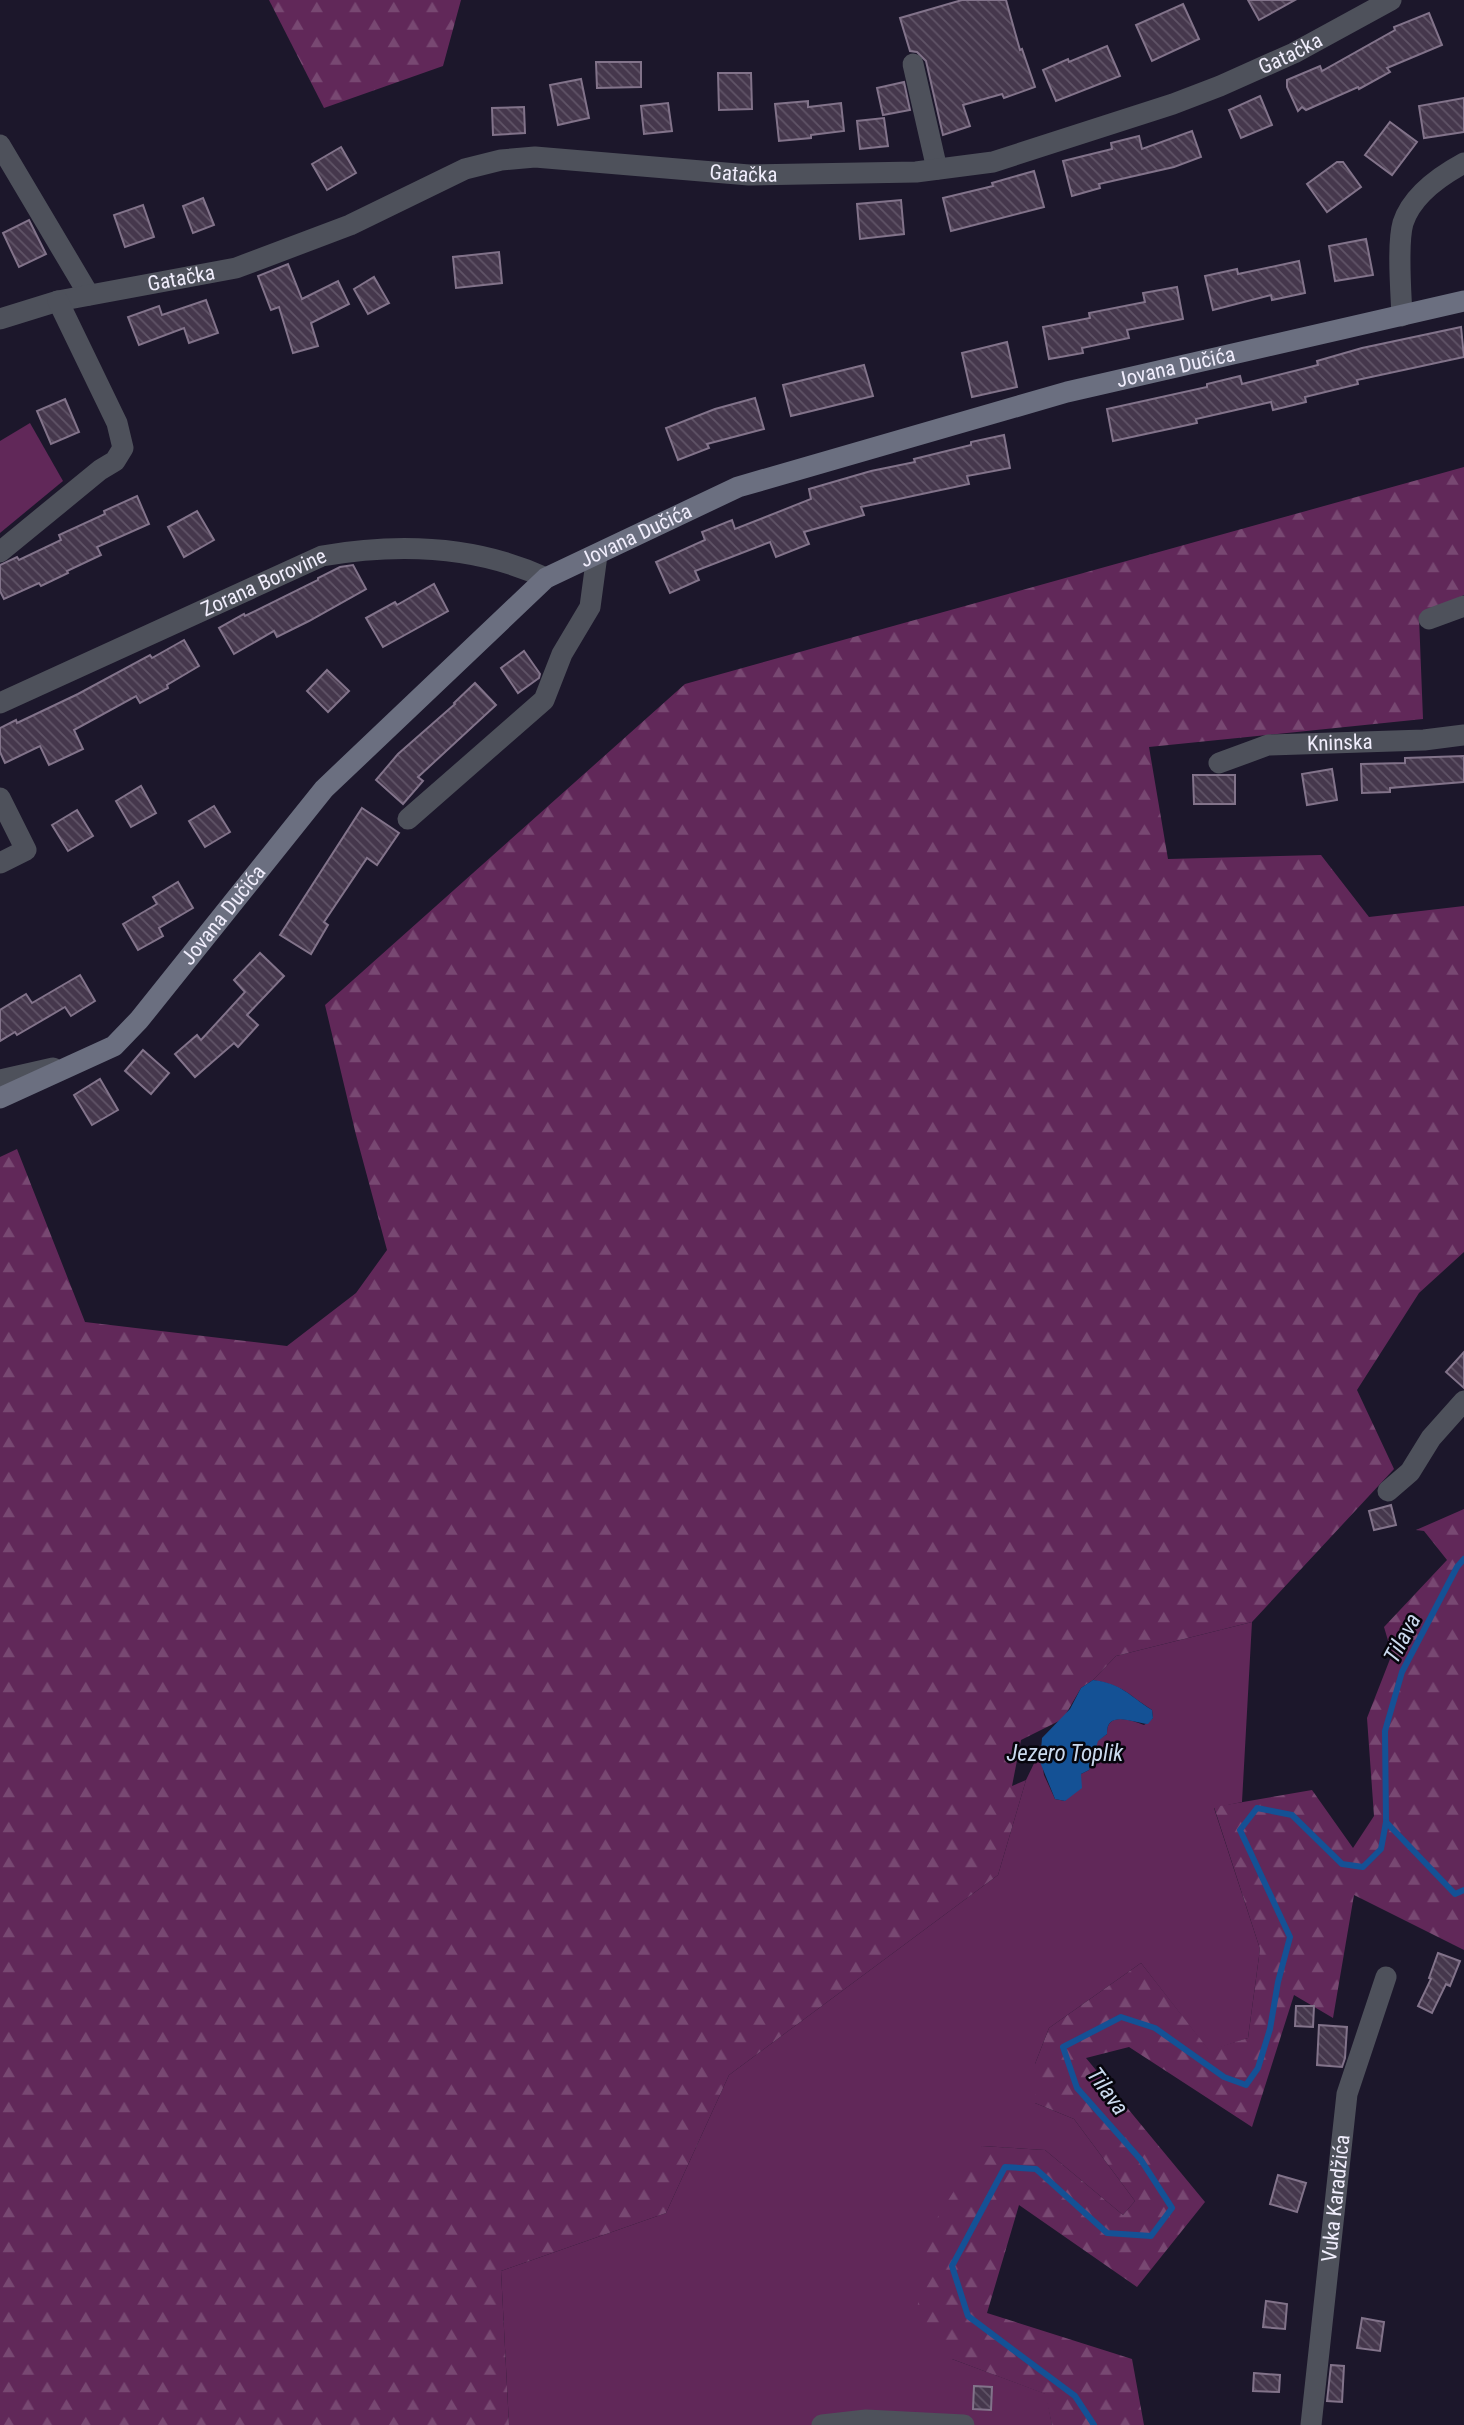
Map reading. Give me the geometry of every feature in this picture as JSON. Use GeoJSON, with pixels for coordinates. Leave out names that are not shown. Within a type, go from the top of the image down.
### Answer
{"type":"FeatureCollection","features":[{"type":"Feature","properties":{"kind":"main road","name":"Jovana Dučića"},"geometry":{"type":"LineString","coordinates":[[0,1098],[114,1046],[139,1020],[324,789],[546,578],[738,487],[1067,392],[1464,301]]}},
{"type":"Feature","properties":{"kind":"street","name":"Gatačka"},"geometry":{"type":"LineString","coordinates":[[0,319],[89,295],[236,268],[350,225],[464,169],[501,160],[535,157],[749,175],[916,172],[993,162],[1173,104],[1220,86],[1294,53],[1391,0]]}},
{"type":"Feature","properties":{"kind":"street"},"geometry":{"type":"LineString","coordinates":[[913,64],[937,169]]}},
{"type":"Feature","properties":{"kind":"street"},"geometry":{"type":"LineString","coordinates":[[0,145],[89,295]]}},
{"type":"Feature","properties":{"kind":"street"},"geometry":{"type":"LineString","coordinates":[[1402,316],[1400,266],[1403,223],[1415,201],[1443,174],[1464,163]]}},
{"type":"Feature","properties":{"kind":"street"},"geometry":{"type":"LineString","coordinates":[[0,552],[100,470],[115,461],[123,448],[117,423],[58,302]]}},
{"type":"Feature","properties":{"kind":"street","name":"Zorana Borovine"},"geometry":{"type":"LineString","coordinates":[[0,704],[322,556],[363,549],[419,549],[493,559],[546,578]]}},
{"type":"Feature","properties":{"kind":"street"},"geometry":{"type":"LineString","coordinates":[[408,819],[544,699],[562,654],[590,607],[597,555]]}},
{"type":"Feature","properties":{"kind":"street"},"geometry":{"type":"LineString","coordinates":[[1429,619],[1464,606]]}},
{"type":"Feature","properties":{"kind":"street","name":"Kninska"},"geometry":{"type":"LineString","coordinates":[[1219,764],[1268,745],[1424,740],[1464,735]]}},
{"type":"Feature","properties":{"kind":"street"},"geometry":{"type":"LineString","coordinates":[[0,798],[26,850],[0,863]]}},
{"type":"Feature","properties":{"kind":"street"},"geometry":{"type":"LineString","coordinates":[[0,1080],[75,1063]]}},
{"type":"Feature","properties":{"kind":"street"},"geometry":{"type":"LineString","coordinates":[[1388,1491],[1410,1472],[1431,1438],[1464,1401]]}},
{"type":"Feature","properties":{"kind":"street","name":"Vuka Karadžića"},"geometry":{"type":"LineString","coordinates":[[1311,2425],[1347,2094],[1386,1977]]}},
{"type":"Feature","properties":{"kind":"street"},"geometry":{"type":"LineString","coordinates":[[822,2425],[866,2420],[964,2425]]}},
{"type":"Feature","properties":{"kind":"green space"},"geometry":{"type":"Polygon","coordinates":[[[269,0],[461,0],[443,66],[324,108],[269,0]]]}},
{"type":"Feature","properties":{"kind":"green space"},"geometry":{"type":"Polygon","coordinates":[[[30,423],[63,481],[0,533],[0,441],[30,423]]]}},
{"type":"Feature","properties":{"kind":"green space"},"geometry":{"type":"Polygon","coordinates":[[[1464,467],[1464,595],[1419,617],[1423,719],[1149,747],[1168,859],[1321,855],[1369,917],[1464,906],[1464,1252],[1419,1293],[1357,1390],[1394,1469],[1252,1622],[1116,1656],[1093,1680],[1081,1688],[1063,1719],[1021,1740],[1012,1786],[1026,1780],[998,1875],[729,2075],[666,2213],[501,2271],[509,2425],[0,2425],[0,1157],[17,1149],[85,1322],[287,1346],[356,1293],[387,1250],[325,1005],[685,684],[1464,467]]]}},
{"type":"Feature","properties":{"kind":"green space"},"geometry":{"type":"Polygon","coordinates":[[[1464,1509],[1464,1950],[1354,1895],[1333,2018],[1294,1995],[1252,2127],[1129,2047],[1086,2058],[1205,2202],[1137,2287],[1019,2205],[987,2313],[1132,2359],[1144,2425],[1052,2425],[1045,2394],[952,2359],[917,2310],[929,2231],[982,2146],[1045,2150],[1123,2215],[1135,2201],[1074,2119],[1035,2103],[1035,2064],[1049,2028],[1141,1963],[1209,2050],[1248,2038],[1260,1949],[1214,1807],[1312,1790],[1353,1848],[1374,1816],[1367,1718],[1392,1654],[1384,1627],[1447,1560],[1424,1531],[1416,1530],[1464,1509]]]}},
{"type":"Feature","properties":{"kind":"green space"},"geometry":{"type":"Polygon","coordinates":[[[1252,1622],[1242,1802],[1214,1808],[1260,1949],[1248,2038],[1209,2051],[1141,1963],[1049,2028],[1035,2064],[1035,2103],[1074,2119],[1135,2201],[1123,2215],[1045,2150],[982,2146],[952,2359],[1046,2394],[1052,2425],[509,2425],[501,2271],[666,2213],[729,2075],[998,1875],[1026,1780],[1040,1751],[1044,1775],[1055,1799],[1065,1801],[1081,1774],[1089,1770],[1097,1741],[1107,1734],[1111,1722],[1120,1719],[1144,1725],[1153,1718],[1152,1710],[1125,1691],[1093,1680],[1116,1656],[1252,1622]]]}},
{"type":"Feature","properties":{"kind":"water","name":"Jezero Toplik"},"geometry":{"type":"Polygon","coordinates":[[[1093,1680],[1112,1684],[1125,1691],[1152,1710],[1153,1718],[1148,1724],[1122,1719],[1111,1722],[1107,1734],[1098,1741],[1089,1770],[1081,1774],[1082,1788],[1065,1801],[1055,1799],[1040,1762],[1042,1738],[1070,1709],[1081,1688],[1093,1680]]]}},
{"type":"Feature","properties":{"kind":"building"},"geometry":{"type":"Polygon","coordinates":[[[962,0],[1006,0],[1020,50],[1022,49],[1035,87],[1004,98],[1002,94],[963,105],[970,126],[943,135],[926,61],[917,52],[910,51],[900,18],[962,0]]]}},
{"type":"Feature","properties":{"kind":"building"},"geometry":{"type":"Polygon","coordinates":[[[1248,0],[1295,0],[1259,20],[1248,0]]]}},
{"type":"Feature","properties":{"kind":"building"},"geometry":{"type":"Polygon","coordinates":[[[1183,4],[1199,39],[1152,61],[1136,25],[1183,4]]]}},
{"type":"Feature","properties":{"kind":"building"},"geometry":{"type":"Polygon","coordinates":[[[1429,13],[1442,45],[1387,68],[1390,72],[1359,89],[1358,87],[1306,110],[1302,107],[1298,111],[1287,87],[1287,80],[1320,66],[1322,71],[1395,30],[1394,27],[1429,13]]]}},
{"type":"Feature","properties":{"kind":"building"},"geometry":{"type":"Polygon","coordinates":[[[1107,46],[1120,76],[1056,101],[1043,70],[1107,46]]]}},
{"type":"Feature","properties":{"kind":"building"},"geometry":{"type":"Polygon","coordinates":[[[596,62],[641,62],[641,87],[597,88],[596,62]]]}},
{"type":"Feature","properties":{"kind":"building"},"geometry":{"type":"Polygon","coordinates":[[[718,73],[751,73],[752,109],[719,110],[718,73]]]}},
{"type":"Feature","properties":{"kind":"building"},"geometry":{"type":"Polygon","coordinates":[[[581,79],[589,118],[558,125],[550,85],[581,79]]]}},
{"type":"Feature","properties":{"kind":"building"},"geometry":{"type":"Polygon","coordinates":[[[904,82],[910,110],[883,115],[877,88],[904,82]]]}},
{"type":"Feature","properties":{"kind":"building"},"geometry":{"type":"Polygon","coordinates":[[[1260,96],[1272,125],[1241,138],[1229,110],[1260,96]]]}},
{"type":"Feature","properties":{"kind":"building"},"geometry":{"type":"Polygon","coordinates":[[[1464,98],[1464,132],[1424,138],[1419,106],[1464,98]]]}},
{"type":"Feature","properties":{"kind":"building"},"geometry":{"type":"Polygon","coordinates":[[[808,101],[808,107],[841,103],[844,131],[779,141],[775,104],[808,101]]]}},
{"type":"Feature","properties":{"kind":"building"},"geometry":{"type":"Polygon","coordinates":[[[668,103],[672,131],[644,134],[641,106],[668,103]]]}},
{"type":"Feature","properties":{"kind":"building"},"geometry":{"type":"Polygon","coordinates":[[[524,107],[525,133],[493,135],[492,108],[524,107]]]}},
{"type":"Feature","properties":{"kind":"building"},"geometry":{"type":"Polygon","coordinates":[[[884,118],[888,146],[860,149],[857,121],[884,118]]]}},
{"type":"Feature","properties":{"kind":"building"},"geometry":{"type":"Polygon","coordinates":[[[1390,122],[1417,142],[1392,175],[1365,155],[1390,122]]]}},
{"type":"Feature","properties":{"kind":"building"},"geometry":{"type":"Polygon","coordinates":[[[1192,131],[1201,157],[1174,167],[1099,184],[1100,188],[1072,196],[1063,161],[1112,149],[1111,143],[1139,136],[1142,149],[1192,131]]]}},
{"type":"Feature","properties":{"kind":"building"},"geometry":{"type":"Polygon","coordinates":[[[341,147],[356,173],[327,190],[312,164],[341,147]]]}},
{"type":"Feature","properties":{"kind":"building"},"geometry":{"type":"Polygon","coordinates":[[[1337,162],[1343,162],[1361,187],[1327,212],[1307,184],[1337,162]]]}},
{"type":"Feature","properties":{"kind":"building"},"geometry":{"type":"Polygon","coordinates":[[[1034,171],[1044,207],[951,231],[943,198],[993,186],[992,183],[1034,171]]]}},
{"type":"Feature","properties":{"kind":"building"},"geometry":{"type":"Polygon","coordinates":[[[203,198],[214,225],[193,233],[183,206],[203,198]]]}},
{"type":"Feature","properties":{"kind":"building"},"geometry":{"type":"Polygon","coordinates":[[[901,200],[904,234],[860,239],[857,204],[901,200]]]}},
{"type":"Feature","properties":{"kind":"building"},"geometry":{"type":"Polygon","coordinates":[[[143,205],[154,237],[125,247],[114,215],[143,205]]]}},
{"type":"Feature","properties":{"kind":"building"},"geometry":{"type":"Polygon","coordinates":[[[29,220],[46,254],[19,267],[3,233],[29,220]]]}},
{"type":"Feature","properties":{"kind":"building"},"geometry":{"type":"Polygon","coordinates":[[[1366,239],[1373,275],[1335,281],[1329,246],[1366,239]]]}},
{"type":"Feature","properties":{"kind":"building"},"geometry":{"type":"Polygon","coordinates":[[[499,252],[502,283],[456,288],[453,257],[499,252]]]}},
{"type":"Feature","properties":{"kind":"building"},"geometry":{"type":"Polygon","coordinates":[[[1299,261],[1305,293],[1272,300],[1271,295],[1213,310],[1205,276],[1237,269],[1238,274],[1299,261]]]}},
{"type":"Feature","properties":{"kind":"building"},"geometry":{"type":"Polygon","coordinates":[[[288,264],[302,299],[338,281],[349,304],[311,323],[318,346],[293,353],[279,307],[271,310],[258,276],[288,264]]]}},
{"type":"Feature","properties":{"kind":"building"},"geometry":{"type":"Polygon","coordinates":[[[374,277],[389,303],[368,314],[354,289],[374,277]]]}},
{"type":"Feature","properties":{"kind":"building"},"geometry":{"type":"Polygon","coordinates":[[[1177,287],[1183,319],[1127,330],[1129,338],[1082,348],[1083,353],[1049,359],[1043,327],[1090,318],[1089,313],[1145,302],[1143,293],[1177,287]]]}},
{"type":"Feature","properties":{"kind":"building"},"geometry":{"type":"Polygon","coordinates":[[[206,300],[218,333],[189,343],[184,328],[139,345],[128,317],[159,306],[162,315],[206,300]]]}},
{"type":"Feature","properties":{"kind":"building"},"geometry":{"type":"Polygon","coordinates":[[[1461,327],[1464,357],[1357,380],[1358,384],[1305,397],[1306,402],[1273,410],[1271,402],[1196,419],[1197,423],[1113,441],[1107,409],[1207,387],[1207,384],[1240,376],[1242,384],[1318,365],[1317,361],[1362,348],[1461,327]]]}},
{"type":"Feature","properties":{"kind":"building"},"geometry":{"type":"Polygon","coordinates":[[[1007,342],[1017,387],[972,397],[962,353],[1007,342]]]}},
{"type":"Feature","properties":{"kind":"building"},"geometry":{"type":"Polygon","coordinates":[[[864,365],[873,396],[791,416],[783,385],[864,365]]]}},
{"type":"Feature","properties":{"kind":"building"},"geometry":{"type":"Polygon","coordinates":[[[755,398],[764,429],[707,444],[709,448],[678,460],[666,428],[715,409],[755,398]]]}},
{"type":"Feature","properties":{"kind":"building"},"geometry":{"type":"Polygon","coordinates":[[[65,399],[79,432],[51,444],[37,411],[65,399]]]}},
{"type":"Feature","properties":{"kind":"building"},"geometry":{"type":"Polygon","coordinates":[[[1004,435],[1010,468],[967,476],[969,484],[861,507],[864,515],[804,532],[809,544],[776,557],[770,542],[695,571],[699,580],[670,593],[656,562],[705,540],[702,532],[732,520],[735,529],[811,499],[809,489],[871,471],[915,462],[914,459],[1004,435]]]}},
{"type":"Feature","properties":{"kind":"building"},"geometry":{"type":"Polygon","coordinates":[[[137,496],[149,524],[97,547],[101,555],[67,571],[68,573],[4,599],[0,591],[0,565],[17,557],[19,560],[61,540],[59,535],[137,496]]]}},
{"type":"Feature","properties":{"kind":"building"},"geometry":{"type":"Polygon","coordinates":[[[197,511],[214,540],[184,557],[168,527],[197,511]]]}},
{"type":"Feature","properties":{"kind":"building"},"geometry":{"type":"Polygon","coordinates":[[[353,565],[366,589],[277,637],[274,631],[234,654],[219,628],[340,567],[353,565]]]}},
{"type":"Feature","properties":{"kind":"building"},"geometry":{"type":"Polygon","coordinates":[[[434,584],[448,611],[383,647],[366,618],[395,602],[397,605],[434,584]]]}},
{"type":"Feature","properties":{"kind":"building"},"geometry":{"type":"Polygon","coordinates":[[[184,640],[199,666],[167,685],[168,688],[140,703],[136,696],[74,730],[83,749],[49,765],[40,746],[5,763],[0,752],[0,728],[16,720],[17,723],[78,694],[184,640]]]}},
{"type":"Feature","properties":{"kind":"building"},"geometry":{"type":"Polygon","coordinates":[[[524,651],[540,674],[539,678],[518,693],[501,668],[524,651]]]}},
{"type":"Feature","properties":{"kind":"building"},"geometry":{"type":"Polygon","coordinates":[[[327,670],[349,691],[328,712],[307,691],[327,670]]]}},
{"type":"Feature","properties":{"kind":"building"},"geometry":{"type":"Polygon","coordinates":[[[475,683],[496,705],[418,777],[423,781],[403,804],[376,780],[398,754],[475,683]]]}},
{"type":"Feature","properties":{"kind":"building"},"geometry":{"type":"Polygon","coordinates":[[[1464,756],[1464,782],[1362,793],[1361,764],[1405,763],[1405,758],[1464,756]]]}},
{"type":"Feature","properties":{"kind":"building"},"geometry":{"type":"Polygon","coordinates":[[[1332,769],[1337,800],[1307,805],[1302,774],[1332,769]]]}},
{"type":"Feature","properties":{"kind":"building"},"geometry":{"type":"Polygon","coordinates":[[[1193,775],[1235,775],[1235,804],[1194,804],[1193,775]]]}},
{"type":"Feature","properties":{"kind":"building"},"geometry":{"type":"Polygon","coordinates":[[[141,786],[156,813],[131,827],[116,801],[141,786]]]}},
{"type":"Feature","properties":{"kind":"building"},"geometry":{"type":"Polygon","coordinates":[[[214,806],[230,832],[205,847],[189,821],[214,806]]]}},
{"type":"Feature","properties":{"kind":"building"},"geometry":{"type":"Polygon","coordinates":[[[362,808],[399,833],[377,865],[367,858],[324,922],[328,925],[311,954],[280,935],[362,808]]]}},
{"type":"Feature","properties":{"kind":"building"},"geometry":{"type":"Polygon","coordinates":[[[77,810],[93,836],[68,851],[52,825],[77,810]]]}},
{"type":"Feature","properties":{"kind":"building"},"geometry":{"type":"Polygon","coordinates":[[[178,882],[193,908],[159,928],[163,936],[138,950],[123,924],[157,904],[153,897],[178,882]]]}},
{"type":"Feature","properties":{"kind":"building"},"geometry":{"type":"Polygon","coordinates":[[[260,953],[284,976],[247,1015],[258,1025],[238,1047],[234,1043],[195,1077],[175,1054],[197,1035],[201,1040],[245,992],[234,980],[260,953]]]}},
{"type":"Feature","properties":{"kind":"building"},"geometry":{"type":"Polygon","coordinates":[[[80,975],[95,1001],[71,1016],[65,1007],[17,1035],[15,1032],[0,1041],[0,1010],[26,994],[32,1003],[80,975]]]}},
{"type":"Feature","properties":{"kind":"building"},"geometry":{"type":"Polygon","coordinates":[[[143,1050],[169,1073],[151,1094],[125,1071],[143,1050]]]}},
{"type":"Feature","properties":{"kind":"building"},"geometry":{"type":"Polygon","coordinates":[[[100,1079],[118,1110],[92,1125],[74,1095],[100,1079]]]}},
{"type":"Feature","properties":{"kind":"building"},"geometry":{"type":"Polygon","coordinates":[[[1464,1352],[1464,1388],[1446,1372],[1464,1352]]]}},
{"type":"Feature","properties":{"kind":"building"},"geometry":{"type":"Polygon","coordinates":[[[1391,1505],[1396,1525],[1374,1530],[1369,1511],[1391,1505]]]}},
{"type":"Feature","properties":{"kind":"building"},"geometry":{"type":"Polygon","coordinates":[[[1438,1953],[1460,1961],[1450,1986],[1446,1984],[1432,2013],[1418,2006],[1431,1979],[1429,1978],[1438,1953]]]}},
{"type":"Feature","properties":{"kind":"building"},"geometry":{"type":"Polygon","coordinates":[[[1296,2006],[1314,2006],[1313,2027],[1295,2026],[1296,2006]]]}},
{"type":"Feature","properties":{"kind":"building"},"geometry":{"type":"Polygon","coordinates":[[[1319,2025],[1347,2027],[1342,2067],[1317,2065],[1319,2025]]]}},
{"type":"Feature","properties":{"kind":"building"},"geometry":{"type":"Polygon","coordinates":[[[1278,2175],[1306,2183],[1297,2212],[1270,2204],[1278,2175]]]}},
{"type":"Feature","properties":{"kind":"building"},"geometry":{"type":"Polygon","coordinates":[[[1266,2301],[1287,2304],[1285,2329],[1263,2327],[1266,2301]]]}},
{"type":"Feature","properties":{"kind":"building"},"geometry":{"type":"Polygon","coordinates":[[[1362,2318],[1384,2322],[1380,2351],[1357,2348],[1362,2318]]]}},
{"type":"Feature","properties":{"kind":"building"},"geometry":{"type":"Polygon","coordinates":[[[1331,2365],[1344,2366],[1342,2402],[1327,2401],[1331,2365]]]}},
{"type":"Feature","properties":{"kind":"building"},"geometry":{"type":"Polygon","coordinates":[[[1254,2373],[1280,2375],[1279,2392],[1253,2391],[1254,2373]]]}},
{"type":"Feature","properties":{"kind":"building"},"geometry":{"type":"Polygon","coordinates":[[[974,2386],[992,2387],[991,2410],[973,2409],[974,2386]]]}},
{"type":"Feature","properties":{"kind":"waterway","name":"Tilava"},"geometry":{"type":"LineString","coordinates":[[1386,1822],[1385,1731],[1402,1672],[1457,1567],[1464,1559]]}},
{"type":"Feature","properties":{"kind":"waterway","name":"Tilava"},"geometry":{"type":"LineString","coordinates":[[1094,2425],[1075,2396],[968,2316],[952,2266],[1005,2167],[1036,2169],[1107,2233],[1151,2236],[1172,2208],[1141,2160],[1077,2088],[1063,2047],[1121,2017],[1155,2028],[1224,2077],[1246,2085],[1258,2068],[1270,2029],[1278,1982],[1290,1937],[1240,1830],[1257,1808],[1292,1815],[1342,1864],[1363,1867],[1381,1849],[1386,1822],[1455,1894],[1464,1890]]}}]}
